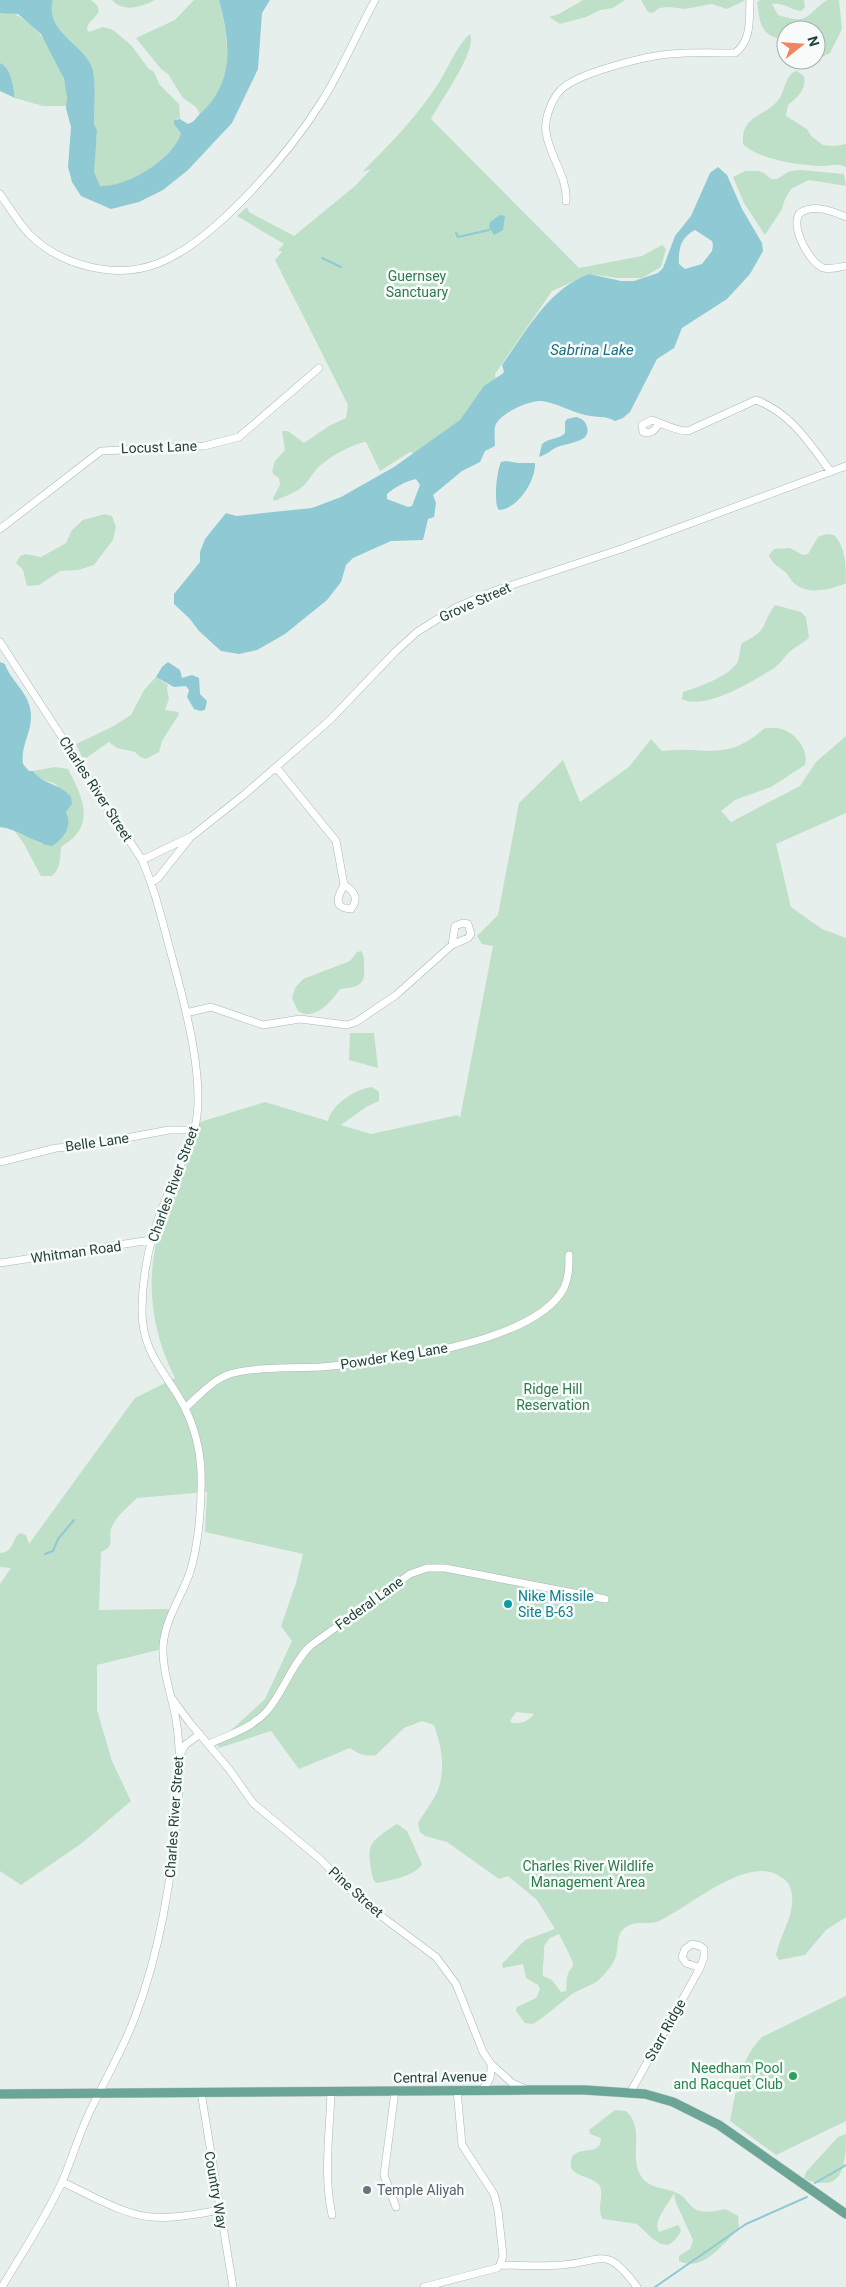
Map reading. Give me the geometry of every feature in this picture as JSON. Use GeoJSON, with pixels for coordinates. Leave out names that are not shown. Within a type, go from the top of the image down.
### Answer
{"type":"FeatureCollection","features":[{"type":"Feature","properties":{"kind":"main road","name":"Central Avenue"},"geometry":{"type":"LineString","coordinates":[[0,2094],[98,2095],[201,2092],[528,2090],[630,2093],[661,2097],[690,2109],[719,2125],[846,2214]]}},
{"type":"Feature","properties":{"kind":"street"},"geometry":{"type":"LineString","coordinates":[[0,194],[28,233],[57,256],[96,268],[116,270],[139,268],[160,262],[204,235],[255,187],[322,101],[375,0]]}},
{"type":"Feature","properties":{"kind":"street"},"geometry":{"type":"LineString","coordinates":[[566,201],[567,191],[546,131],[548,116],[554,99],[563,87],[620,64],[651,56],[735,52],[741,49],[746,40],[750,0]]}},
{"type":"Feature","properties":{"kind":"street"},"geometry":{"type":"LineString","coordinates":[[846,217],[818,209],[808,209],[799,214],[796,226],[802,241],[818,265],[826,269],[846,266]]}},
{"type":"Feature","properties":{"kind":"street","name":"Locust Lane"},"geometry":{"type":"LineString","coordinates":[[0,530],[101,451],[204,446],[239,437],[319,368]]}},
{"type":"Feature","properties":{"kind":"street"},"geometry":{"type":"LineString","coordinates":[[660,423],[681,431],[688,431],[756,400],[772,407],[796,427],[831,472]]}},
{"type":"Feature","properties":{"kind":"street","name":"Grove Street"},"geometry":{"type":"LineString","coordinates":[[142,860],[192,836],[330,720],[395,652],[417,632],[455,608],[494,590],[624,548],[846,466]]}},
{"type":"Feature","properties":{"kind":"street","name":"Charles River Street"},"geometry":{"type":"LineString","coordinates":[[0,642],[142,860],[152,882],[186,1013],[192,1043],[197,1090],[194,1130],[151,1240],[142,1311],[144,1334],[148,1348],[156,1364],[185,1408],[198,1446],[201,1473],[192,1563],[170,1617],[163,1644],[165,1673],[176,1718],[180,1756],[171,1875],[159,1934],[134,2020],[92,2107],[62,2182],[2,2287]]}},
{"type":"Feature","properties":{"kind":"street"},"geometry":{"type":"LineString","coordinates":[[276,767],[336,841],[344,885]]}},
{"type":"Feature","properties":{"kind":"street"},"geometry":{"type":"LineString","coordinates":[[152,882],[158,878],[192,836]]}},
{"type":"Feature","properties":{"kind":"street"},"geometry":{"type":"LineString","coordinates":[[186,1013],[211,1007],[263,1025],[300,1019],[347,1025],[356,1022],[396,995],[452,945]]}},
{"type":"Feature","properties":{"kind":"street","name":"Belle Lane"},"geometry":{"type":"LineString","coordinates":[[0,1162],[56,1148],[83,1146],[169,1130],[194,1130]]}},
{"type":"Feature","properties":{"kind":"street","name":"Whitman Road"},"geometry":{"type":"LineString","coordinates":[[0,1263],[151,1240]]}},
{"type":"Feature","properties":{"kind":"street","name":"Powder Keg Lane"},"geometry":{"type":"LineString","coordinates":[[185,1408],[211,1384],[238,1372],[335,1366],[394,1358],[455,1346],[501,1333],[539,1312],[563,1290],[568,1279],[569,1255]]}},
{"type":"Feature","properties":{"kind":"street","name":"Federal Lane"},"geometry":{"type":"LineString","coordinates":[[209,1744],[252,1724],[262,1716],[277,1696],[299,1658],[310,1646],[394,1584],[417,1571],[445,1568],[605,1599]]}},
{"type":"Feature","properties":{"kind":"street","name":"Pine Street"},"geometry":{"type":"LineString","coordinates":[[170,1695],[253,1803],[320,1859],[361,1901],[436,1957],[456,1984],[483,2052],[490,2064],[512,2083],[528,2090]]}},
{"type":"Feature","properties":{"kind":"street"},"geometry":{"type":"LineString","coordinates":[[180,1756],[185,1744],[200,1734]]}},
{"type":"Feature","properties":{"kind":"street","name":"Starr Ridge"},"geometry":{"type":"LineString","coordinates":[[630,2093],[700,1968]]}},
{"type":"Feature","properties":{"kind":"street"},"geometry":{"type":"LineString","coordinates":[[481,2090],[488,2084],[490,2079],[490,2064]]}},
{"type":"Feature","properties":{"kind":"street"},"geometry":{"type":"LineString","coordinates":[[424,2287],[497,2268],[503,2256],[494,2194],[491,2186],[462,2145],[457,2090]]}},
{"type":"Feature","properties":{"kind":"street"},"geometry":{"type":"LineString","coordinates":[[331,2091],[326,2149],[329,2201],[332,2215]]}},
{"type":"Feature","properties":{"kind":"street"},"geometry":{"type":"LineString","coordinates":[[395,2091],[384,2175],[396,2207]]}},
{"type":"Feature","properties":{"kind":"street","name":"Country Way"},"geometry":{"type":"LineString","coordinates":[[201,2092],[233,2287]]}},
{"type":"Feature","properties":{"kind":"street"},"geometry":{"type":"LineString","coordinates":[[62,2182],[116,2206],[150,2217],[183,2216],[220,2210]]}},
{"type":"Feature","properties":{"kind":"street"},"geometry":{"type":"LineString","coordinates":[[500,2265],[560,2266],[602,2258],[615,2263],[635,2284]]}},
{"type":"Feature","properties":{"kind":"green space"},"geometry":{"type":"Polygon","coordinates":[[[53,0],[91,0],[97,5],[99,11],[88,24],[87,30],[89,32],[103,27],[113,30],[131,45],[148,68],[154,72],[159,84],[179,104],[180,119],[177,118],[174,122],[181,133],[177,143],[159,162],[136,177],[111,185],[100,186],[96,180],[93,166],[97,130],[94,124],[95,86],[93,71],[86,57],[65,36],[54,20],[52,11],[53,0]]]}},
{"type":"Feature","properties":{"kind":"green space"},"geometry":{"type":"Polygon","coordinates":[[[112,0],[155,0],[138,7],[127,8],[112,0]]]}},
{"type":"Feature","properties":{"kind":"green space"},"geometry":{"type":"Polygon","coordinates":[[[194,0],[219,0],[227,46],[227,61],[220,90],[212,103],[200,114],[196,107],[183,98],[168,74],[161,69],[136,38],[175,20],[194,0]]]}},
{"type":"Feature","properties":{"kind":"green space"},"geometry":{"type":"Polygon","coordinates":[[[583,0],[625,0],[613,8],[600,10],[586,17],[560,24],[549,17],[559,14],[583,0]]]}},
{"type":"Feature","properties":{"kind":"green space"},"geometry":{"type":"Polygon","coordinates":[[[641,0],[746,0],[727,9],[712,4],[685,9],[659,8],[653,13],[648,12],[641,0]]]}},
{"type":"Feature","properties":{"kind":"green space"},"geometry":{"type":"Polygon","coordinates":[[[760,0],[804,0],[805,7],[801,11],[780,4],[772,4],[778,15],[802,19],[827,0],[839,0],[842,29],[830,53],[826,55],[826,20],[776,20],[776,37],[771,36],[763,28],[757,2],[760,0]]]}},
{"type":"Feature","properties":{"kind":"green space"},"geometry":{"type":"Polygon","coordinates":[[[6,12],[19,16],[30,24],[50,49],[64,79],[67,106],[43,106],[15,98],[13,83],[9,73],[4,65],[0,63],[0,13],[6,12]]]}},
{"type":"Feature","properties":{"kind":"green space","name":"Guernsey Sanctuary"},"geometry":{"type":"Polygon","coordinates":[[[470,34],[471,42],[463,64],[431,119],[579,268],[642,256],[662,245],[666,249],[661,267],[642,278],[617,278],[589,274],[552,291],[495,374],[496,383],[459,423],[417,454],[410,452],[380,471],[366,442],[354,445],[321,465],[299,489],[274,501],[273,498],[280,485],[279,478],[272,471],[275,461],[285,450],[282,431],[288,431],[304,443],[329,426],[346,418],[348,405],[275,260],[282,252],[278,250],[284,244],[237,216],[247,207],[249,212],[294,236],[355,186],[371,169],[362,172],[418,112],[438,83],[460,45],[470,34]]]}},
{"type":"Feature","properties":{"kind":"green space"},"geometry":{"type":"Polygon","coordinates":[[[797,71],[804,76],[805,81],[803,89],[788,105],[786,116],[807,129],[811,136],[823,145],[835,146],[846,144],[846,167],[839,165],[822,166],[789,163],[758,154],[743,144],[746,126],[756,116],[776,103],[789,77],[797,71]]]}},
{"type":"Feature","properties":{"kind":"green space"},"geometry":{"type":"Polygon","coordinates":[[[802,170],[844,174],[846,186],[809,180],[791,189],[782,209],[765,235],[744,203],[733,177],[745,171],[758,171],[771,179],[777,179],[790,171],[802,170]]]}},
{"type":"Feature","properties":{"kind":"green space"},"geometry":{"type":"Polygon","coordinates":[[[105,514],[112,516],[116,527],[113,540],[94,565],[78,570],[60,571],[39,585],[27,586],[23,570],[16,563],[20,556],[25,554],[41,557],[66,543],[72,530],[83,520],[105,514]]]}},
{"type":"Feature","properties":{"kind":"green space"},"geometry":{"type":"Polygon","coordinates":[[[826,534],[834,535],[843,551],[846,570],[846,583],[844,584],[824,590],[803,589],[797,586],[774,563],[769,555],[774,549],[790,548],[803,555],[808,554],[818,537],[826,534]]]}},
{"type":"Feature","properties":{"kind":"green space"},"geometry":{"type":"Polygon","coordinates":[[[775,605],[801,612],[806,617],[809,638],[790,651],[774,668],[728,694],[703,701],[691,702],[682,699],[683,692],[712,681],[733,668],[738,661],[742,643],[761,630],[775,605]]]}},
{"type":"Feature","properties":{"kind":"green space"},"geometry":{"type":"Polygon","coordinates":[[[156,677],[168,685],[169,699],[165,710],[178,712],[179,714],[162,741],[159,752],[146,759],[140,757],[135,752],[117,748],[109,742],[86,758],[82,757],[76,744],[112,727],[131,715],[144,690],[156,677]]]}},
{"type":"Feature","properties":{"kind":"green space","name":"Ridge Hill Reservation"},"geometry":{"type":"Polygon","coordinates":[[[765,728],[779,728],[787,731],[796,738],[803,748],[806,759],[805,765],[771,787],[735,800],[721,811],[731,822],[800,786],[816,762],[846,736],[846,813],[776,844],[791,907],[822,929],[846,938],[846,1917],[826,1930],[805,1955],[779,1960],[776,1955],[792,1907],[789,1884],[776,1874],[763,1871],[748,1873],[717,1886],[657,1922],[632,1924],[623,1929],[620,1933],[617,1953],[613,1963],[601,1978],[572,1994],[533,2024],[525,2023],[516,2011],[517,2007],[536,1998],[540,1989],[538,1985],[526,1978],[523,1964],[503,1968],[502,1964],[525,1940],[555,1929],[537,1900],[508,1876],[499,1879],[447,1842],[425,1836],[420,1832],[418,1823],[438,1790],[442,1774],[439,1741],[434,1725],[422,1721],[404,1728],[376,1755],[369,1756],[350,1748],[299,1769],[271,1731],[219,1748],[216,1744],[265,1699],[292,1641],[281,1626],[296,1583],[303,1554],[205,1532],[207,1492],[137,1498],[122,1512],[111,1529],[110,1545],[101,1552],[99,1610],[169,1609],[162,1649],[97,1665],[97,1710],[112,1761],[131,1801],[82,1843],[21,1885],[0,1871],[0,1584],[11,1568],[0,1567],[0,1553],[11,1548],[20,1533],[26,1535],[29,1544],[135,1398],[175,1378],[160,1340],[155,1321],[152,1301],[153,1261],[162,1222],[178,1187],[200,1122],[265,1102],[328,1121],[334,1109],[345,1098],[365,1088],[372,1087],[379,1092],[379,1101],[366,1107],[341,1125],[371,1134],[458,1115],[460,1118],[493,946],[482,944],[477,936],[498,915],[519,803],[563,760],[580,802],[629,767],[651,739],[662,751],[715,751],[727,750],[751,739],[765,728]],[[516,1712],[510,1721],[512,1723],[524,1722],[534,1714],[516,1712]],[[559,1934],[550,1938],[544,1946],[543,1976],[552,1980],[561,1992],[566,1991],[567,1976],[573,1964],[559,1934]]]}},
{"type":"Feature","properties":{"kind":"green space"},"geometry":{"type":"Polygon","coordinates":[[[55,767],[68,769],[82,802],[84,810],[83,819],[76,835],[61,847],[60,863],[55,873],[52,876],[41,876],[24,844],[14,830],[41,844],[68,816],[66,812],[72,804],[64,793],[53,783],[39,778],[33,771],[55,767]]]}},
{"type":"Feature","properties":{"kind":"green space"},"geometry":{"type":"Polygon","coordinates":[[[361,951],[364,962],[364,974],[363,979],[358,985],[340,989],[322,1009],[316,1012],[304,1014],[298,1011],[292,998],[295,988],[303,979],[350,961],[357,952],[361,951]]]}},
{"type":"Feature","properties":{"kind":"green space"},"geometry":{"type":"Polygon","coordinates":[[[350,1033],[374,1033],[378,1068],[349,1060],[350,1033]]]}},
{"type":"Feature","properties":{"kind":"green space"},"geometry":{"type":"Polygon","coordinates":[[[397,1824],[407,1831],[422,1864],[408,1875],[376,1883],[373,1879],[370,1859],[371,1846],[374,1841],[397,1824]]]}},
{"type":"Feature","properties":{"kind":"green space","name":"Needham Pool and Racquet Club"},"geometry":{"type":"Polygon","coordinates":[[[846,1996],[846,2121],[776,2155],[730,2121],[744,2065],[755,2045],[762,2037],[846,1996]]]}},
{"type":"Feature","properties":{"kind":"green space"},"geometry":{"type":"Polygon","coordinates":[[[615,2110],[626,2111],[632,2118],[636,2134],[637,2168],[645,2181],[654,2186],[677,2193],[684,2197],[698,2211],[710,2212],[725,2209],[738,2216],[739,2228],[720,2248],[705,2260],[688,2264],[679,2261],[679,2256],[690,2249],[693,2240],[676,2203],[674,2193],[659,2218],[657,2228],[659,2232],[678,2225],[681,2230],[678,2237],[668,2245],[661,2244],[637,2224],[603,2219],[600,2211],[600,2186],[593,2180],[577,2174],[571,2168],[571,2159],[574,2154],[591,2150],[600,2145],[601,2138],[590,2134],[589,2130],[615,2110]]]}},
{"type":"Feature","properties":{"kind":"green space"},"geometry":{"type":"Polygon","coordinates":[[[846,2134],[845,2158],[836,2179],[831,2182],[820,2183],[804,2178],[806,2172],[838,2137],[846,2134]]]}},
{"type":"Feature","properties":{"kind":"water"},"geometry":{"type":"Polygon","coordinates":[[[0,0],[53,0],[52,11],[54,20],[65,36],[80,50],[91,65],[95,85],[94,124],[97,130],[94,172],[100,186],[123,182],[148,170],[159,162],[177,143],[181,133],[174,124],[174,120],[180,119],[188,124],[194,121],[213,100],[225,74],[227,60],[226,30],[219,0],[270,0],[262,13],[258,69],[232,123],[188,170],[163,190],[139,202],[111,209],[81,196],[72,182],[68,167],[71,127],[66,108],[67,98],[64,79],[41,34],[18,14],[0,13],[0,0]]]}},
{"type":"Feature","properties":{"kind":"water"},"geometry":{"type":"Polygon","coordinates":[[[0,63],[4,65],[9,73],[13,83],[15,98],[0,91],[0,63]]]}},
{"type":"Feature","properties":{"kind":"water","name":"Sabrina Lake"},"geometry":{"type":"Polygon","coordinates":[[[718,167],[727,175],[742,209],[762,243],[763,251],[750,274],[727,299],[682,328],[674,348],[657,359],[630,412],[623,418],[615,421],[608,418],[585,415],[541,401],[522,405],[508,413],[497,422],[495,427],[495,446],[485,451],[480,462],[462,471],[433,495],[436,503],[434,517],[428,519],[423,540],[391,541],[353,558],[346,565],[341,582],[327,600],[285,634],[257,650],[239,654],[221,651],[174,604],[174,594],[200,562],[200,552],[205,539],[226,513],[236,516],[312,508],[341,497],[394,467],[460,420],[484,386],[504,372],[502,365],[529,326],[561,290],[589,274],[621,281],[634,281],[658,273],[663,268],[675,236],[691,216],[710,173],[718,167]],[[695,230],[686,236],[681,244],[679,264],[685,269],[702,264],[712,251],[712,241],[695,230]],[[416,479],[394,489],[387,494],[387,499],[408,507],[412,506],[420,485],[416,479]]]}},
{"type":"Feature","properties":{"kind":"water"},"geometry":{"type":"Polygon","coordinates":[[[500,215],[505,216],[503,230],[494,235],[489,227],[490,222],[500,215]]]}},
{"type":"Feature","properties":{"kind":"water"},"geometry":{"type":"Polygon","coordinates":[[[576,417],[586,423],[588,432],[586,436],[578,441],[557,447],[539,457],[542,444],[563,435],[567,419],[576,417]]]}},
{"type":"Feature","properties":{"kind":"water"},"geometry":{"type":"Polygon","coordinates":[[[501,462],[535,463],[535,470],[529,485],[519,499],[513,505],[499,510],[496,501],[497,479],[501,462]]]}},
{"type":"Feature","properties":{"kind":"water"},"geometry":{"type":"Polygon","coordinates":[[[0,662],[5,664],[7,670],[26,696],[30,708],[31,723],[24,749],[23,764],[29,771],[33,771],[41,779],[62,789],[71,797],[72,804],[66,812],[68,827],[64,836],[52,846],[13,830],[0,827],[0,662]]]}},
{"type":"Feature","properties":{"kind":"water"},"geometry":{"type":"Polygon","coordinates":[[[168,662],[180,670],[182,678],[192,675],[199,678],[200,694],[207,701],[205,710],[194,709],[187,697],[189,690],[186,686],[174,687],[156,677],[162,667],[168,662]]]}},
{"type":"Feature","properties":{"kind":"waterway"},"geometry":{"type":"LineString","coordinates":[[456,233],[458,237],[489,230]]}},
{"type":"Feature","properties":{"kind":"waterway"},"geometry":{"type":"LineString","coordinates":[[322,258],[341,267]]}},
{"type":"Feature","properties":{"kind":"waterway"},"geometry":{"type":"LineString","coordinates":[[45,1554],[53,1551],[58,1539],[74,1520]]}},
{"type":"Feature","properties":{"kind":"waterway"},"geometry":{"type":"LineString","coordinates":[[815,2183],[846,2165]]}},
{"type":"Feature","properties":{"kind":"waterway"},"geometry":{"type":"LineString","coordinates":[[655,2287],[746,2224],[807,2197]]}},
{"type":"Feature","properties":{"kind":"place","name":"Nike Missile Site B-63"},"geometry":{"type":"Point","coordinates":[508,1604]}},
{"type":"Feature","properties":{"kind":"place","name":"Needham Pool and Racquet Club"},"geometry":{"type":"Point","coordinates":[793,2076]}},
{"type":"Feature","properties":{"kind":"place","name":"Temple Aliyah"},"geometry":{"type":"Point","coordinates":[367,2190]}},
{"type":"Feature","properties":{"kind":"park label","name":"Charles River Wildlife Management Area"},"geometry":{"type":"Point","coordinates":[588,1874]}}]}
